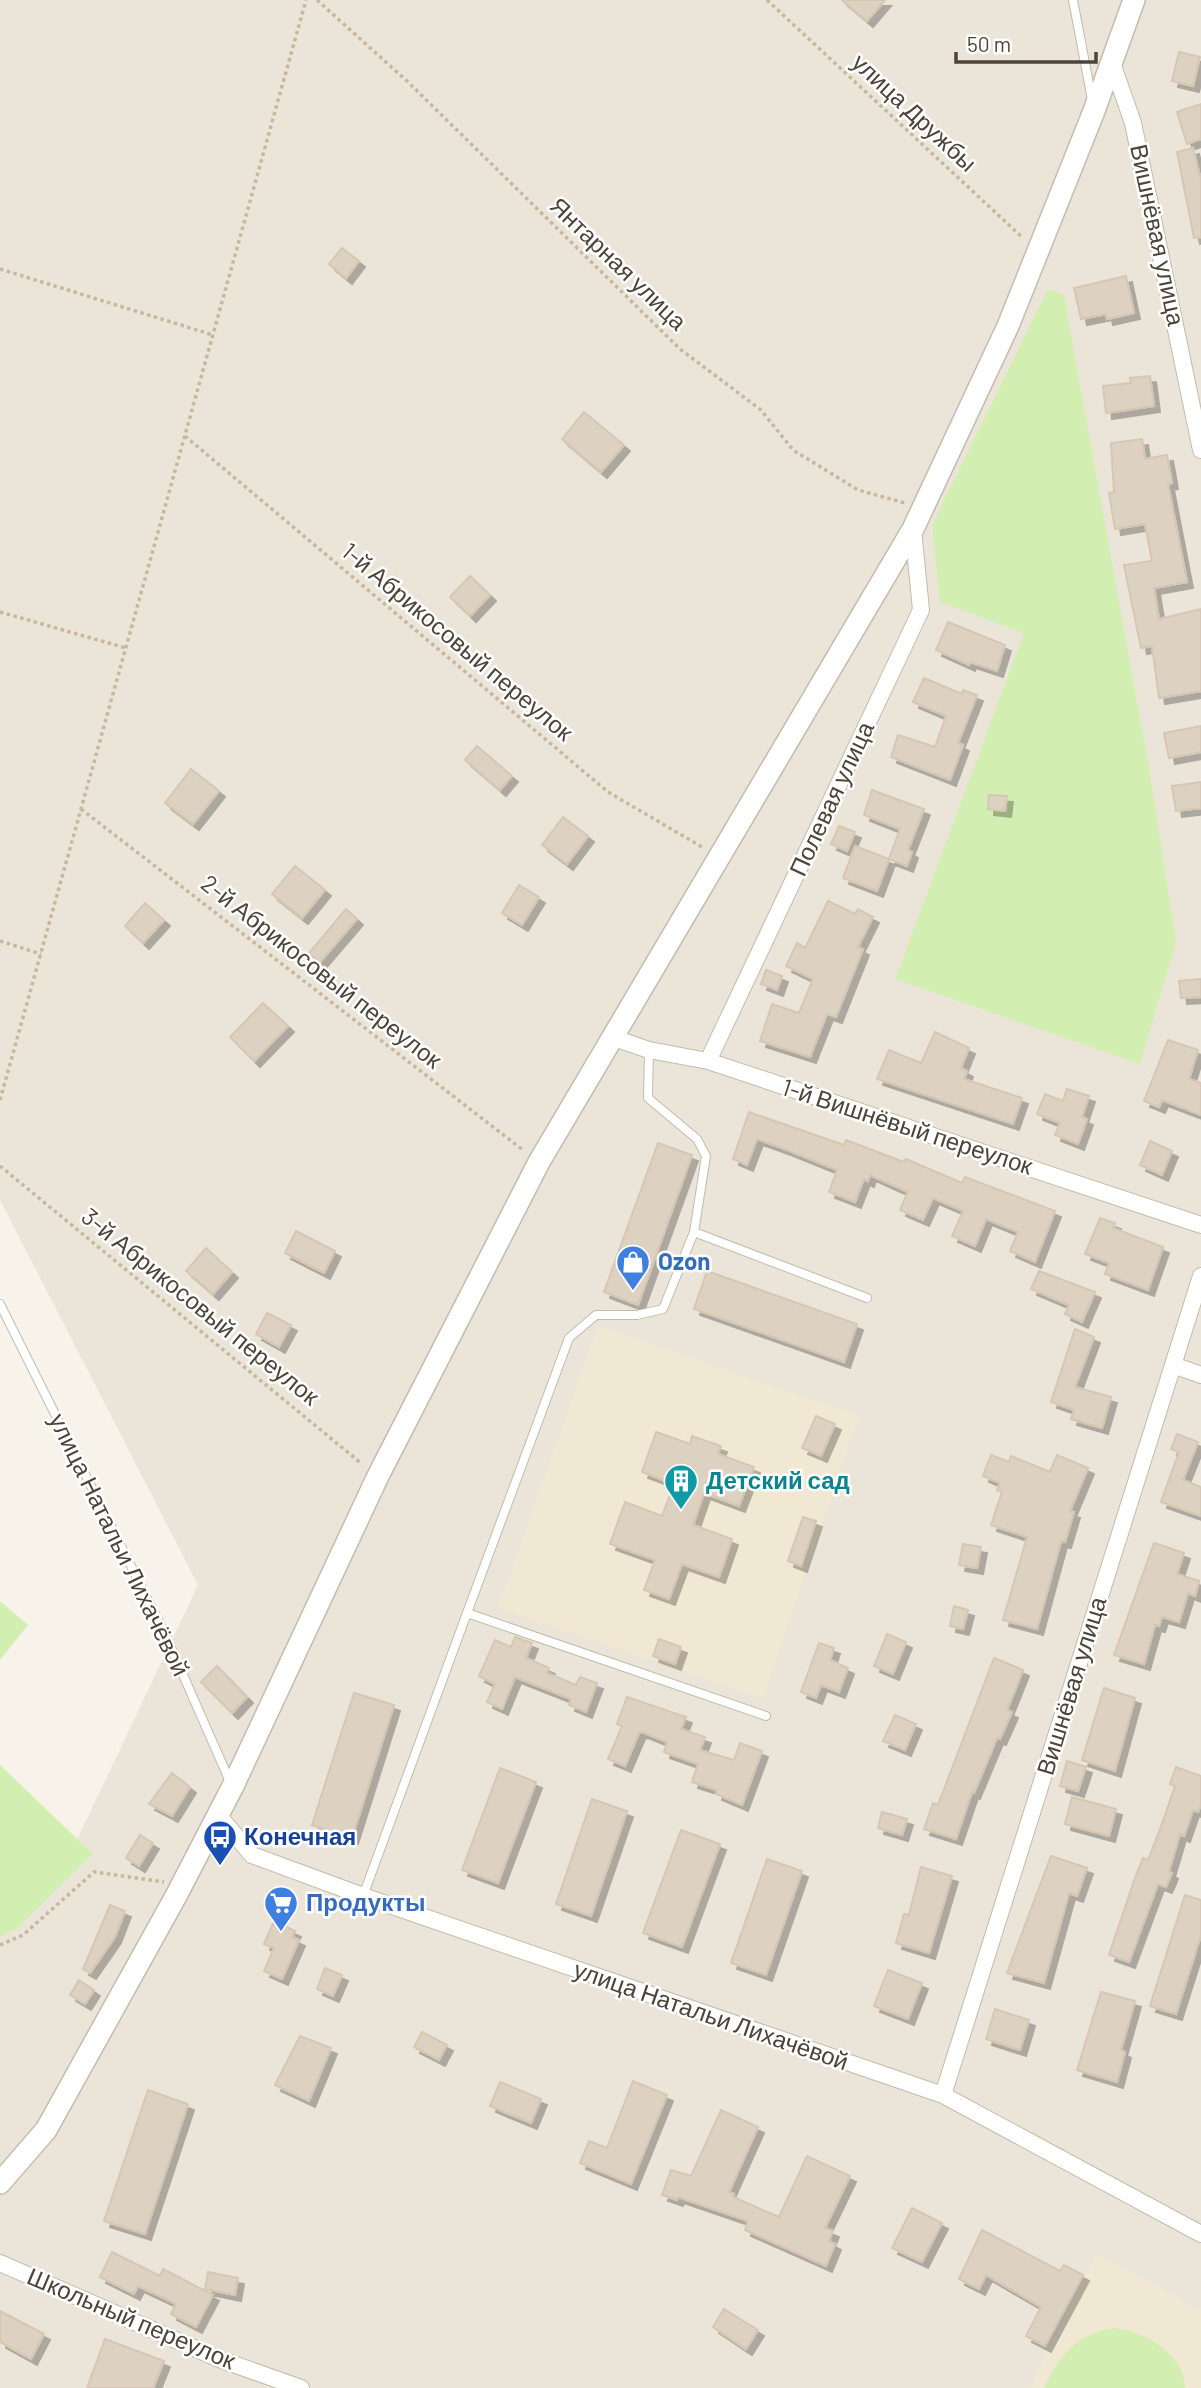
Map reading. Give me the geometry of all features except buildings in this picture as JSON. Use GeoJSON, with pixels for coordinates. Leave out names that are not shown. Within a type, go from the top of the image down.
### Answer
{"type":"FeatureCollection","features":[{"type":"Feature","properties":{"kind":"street"},"geometry":{"type":"LineString","coordinates":[[0,2183],[46,2130],[182,1884],[232,1788],[377,1476],[539,1162],[913,529],[1008,326],[1094,111],[1134,0]]}},
{"type":"Feature","properties":{"kind":"street","name":"Вишнёвая улица"},"geometry":{"type":"LineString","coordinates":[[1112,63],[1133,123],[1201,450]]}},
{"type":"Feature","properties":{"kind":"street","name":"Полевая улица"},"geometry":{"type":"LineString","coordinates":[[708,1061],[921,610],[913,529]]}},
{"type":"Feature","properties":{"kind":"street","name":"1-й Вишнёвый переулок"},"geometry":{"type":"LineString","coordinates":[[611,1037],[649,1050],[708,1061],[1201,1225]]}},
{"type":"Feature","properties":{"kind":"street","name":"Вишнёвая улица"},"geometry":{"type":"LineString","coordinates":[[943,2095],[1201,1276]]}},
{"type":"Feature","properties":{"kind":"street"},"geometry":{"type":"LineString","coordinates":[[1173,1364],[1201,1374]]}},
{"type":"Feature","properties":{"kind":"street","name":"улица Натальи Лихачёвой"},"geometry":{"type":"LineString","coordinates":[[218,1815],[252,1855],[363,1896],[943,2095],[1201,2234]]}},
{"type":"Feature","properties":{"kind":"street","name":"Школьный переулок"},"geometry":{"type":"LineString","coordinates":[[0,2263],[219,2359],[301,2388]]}},
{"type":"Feature","properties":{"kind":"lane"},"geometry":{"type":"LineString","coordinates":[[1073,0],[1094,111]]}},
{"type":"Feature","properties":{"kind":"lane"},"geometry":{"type":"LineString","coordinates":[[363,1896],[569,1338],[596,1315],[637,1315],[663,1309],[694,1232],[706,1156],[697,1139],[648,1098],[649,1050]]}},
{"type":"Feature","properties":{"kind":"lane"},"geometry":{"type":"LineString","coordinates":[[694,1232],[867,1297]]}},
{"type":"Feature","properties":{"kind":"lane","name":"улица Натальи Лихачёвой"},"geometry":{"type":"LineString","coordinates":[[1,1309],[166,1636],[232,1788]]}},
{"type":"Feature","properties":{"kind":"lane"},"geometry":{"type":"LineString","coordinates":[[467,1613],[766,1716]]}},
{"type":"Feature","properties":{"kind":"path"},"geometry":{"type":"LineString","coordinates":[[0,1100],[306,0]]}},
{"type":"Feature","properties":{"kind":"path","name":"Янтарная улица"},"geometry":{"type":"LineString","coordinates":[[317,0],[408,82],[680,349],[761,410],[793,450],[858,490],[923,507]]}},
{"type":"Feature","properties":{"kind":"path","name":"улица Дружбы"},"geometry":{"type":"LineString","coordinates":[[767,0],[1038,251]]}},
{"type":"Feature","properties":{"kind":"path"},"geometry":{"type":"LineString","coordinates":[[0,269],[213,335]]}},
{"type":"Feature","properties":{"kind":"path","name":"1-й Абрикосовый переулок"},"geometry":{"type":"LineString","coordinates":[[185,436],[608,792],[719,857]]}},
{"type":"Feature","properties":{"kind":"path"},"geometry":{"type":"LineString","coordinates":[[0,612],[126,648]]}},
{"type":"Feature","properties":{"kind":"path","name":"2-й Абрикосовый переулок"},"geometry":{"type":"LineString","coordinates":[[81,809],[539,1162]]}},
{"type":"Feature","properties":{"kind":"path"},"geometry":{"type":"LineString","coordinates":[[0,941],[41,954]]}},
{"type":"Feature","properties":{"kind":"path","name":"3-й Абрикосовый переулок"},"geometry":{"type":"LineString","coordinates":[[0,1166],[377,1476]]}},
{"type":"Feature","properties":{"kind":"path"},"geometry":{"type":"LineString","coordinates":[[0,1945],[23,1935],[94,1872],[182,1884]]}},
{"type":"Feature","properties":{"kind":"shaded area"},"geometry":{"type":"Polygon","coordinates":[[[0,0],[1201,0],[1201,2388],[0,2388],[0,1870],[64,1867],[198,1585],[0,1200],[0,0]]]}},
{"type":"Feature","properties":{"kind":"shaded area"},"geometry":{"type":"Polygon","coordinates":[[[598,1326],[859,1416],[763,1698],[498,1608],[598,1326]]]}},
{"type":"Feature","properties":{"kind":"shaded area"},"geometry":{"type":"Polygon","coordinates":[[[1096,2253],[1201,2310],[1201,2388],[1030,2388],[1096,2253]]]}},
{"type":"Feature","properties":{"kind":"green space"},"geometry":{"type":"Polygon","coordinates":[[[1048,289],[1064,295],[1150,774],[1176,942],[1140,1064],[895,979],[1024,633],[940,602],[932,525],[1048,289]]]}},
{"type":"Feature","properties":{"kind":"green space"},"geometry":{"type":"Polygon","coordinates":[[[0,1601],[28,1625],[0,1660],[0,1601]]]}},
{"type":"Feature","properties":{"kind":"green space"},"geometry":{"type":"Polygon","coordinates":[[[0,1765],[93,1854],[16,1929],[0,1936],[0,1765]]]}},
{"type":"Feature","properties":{"kind":"green space"},"geometry":{"type":"Polygon","coordinates":[[[1113,2328],[1137,2333],[1160,2346],[1178,2365],[1185,2388],[1044,2388],[1070,2348],[1089,2335],[1113,2328]]]}},
{"type":"Feature","properties":{"kind":"place","name":"Ozon"},"geometry":{"type":"Point","coordinates":[633,1292]}},
{"type":"Feature","properties":{"kind":"place","name":"Детский сад"},"geometry":{"type":"Point","coordinates":[681,1511]}},
{"type":"Feature","properties":{"kind":"place","name":"Конечная"},"geometry":{"type":"Point","coordinates":[220,1867]}},
{"type":"Feature","properties":{"kind":"place","name":"Продукты"},"geometry":{"type":"Point","coordinates":[281,1933]}}]}
